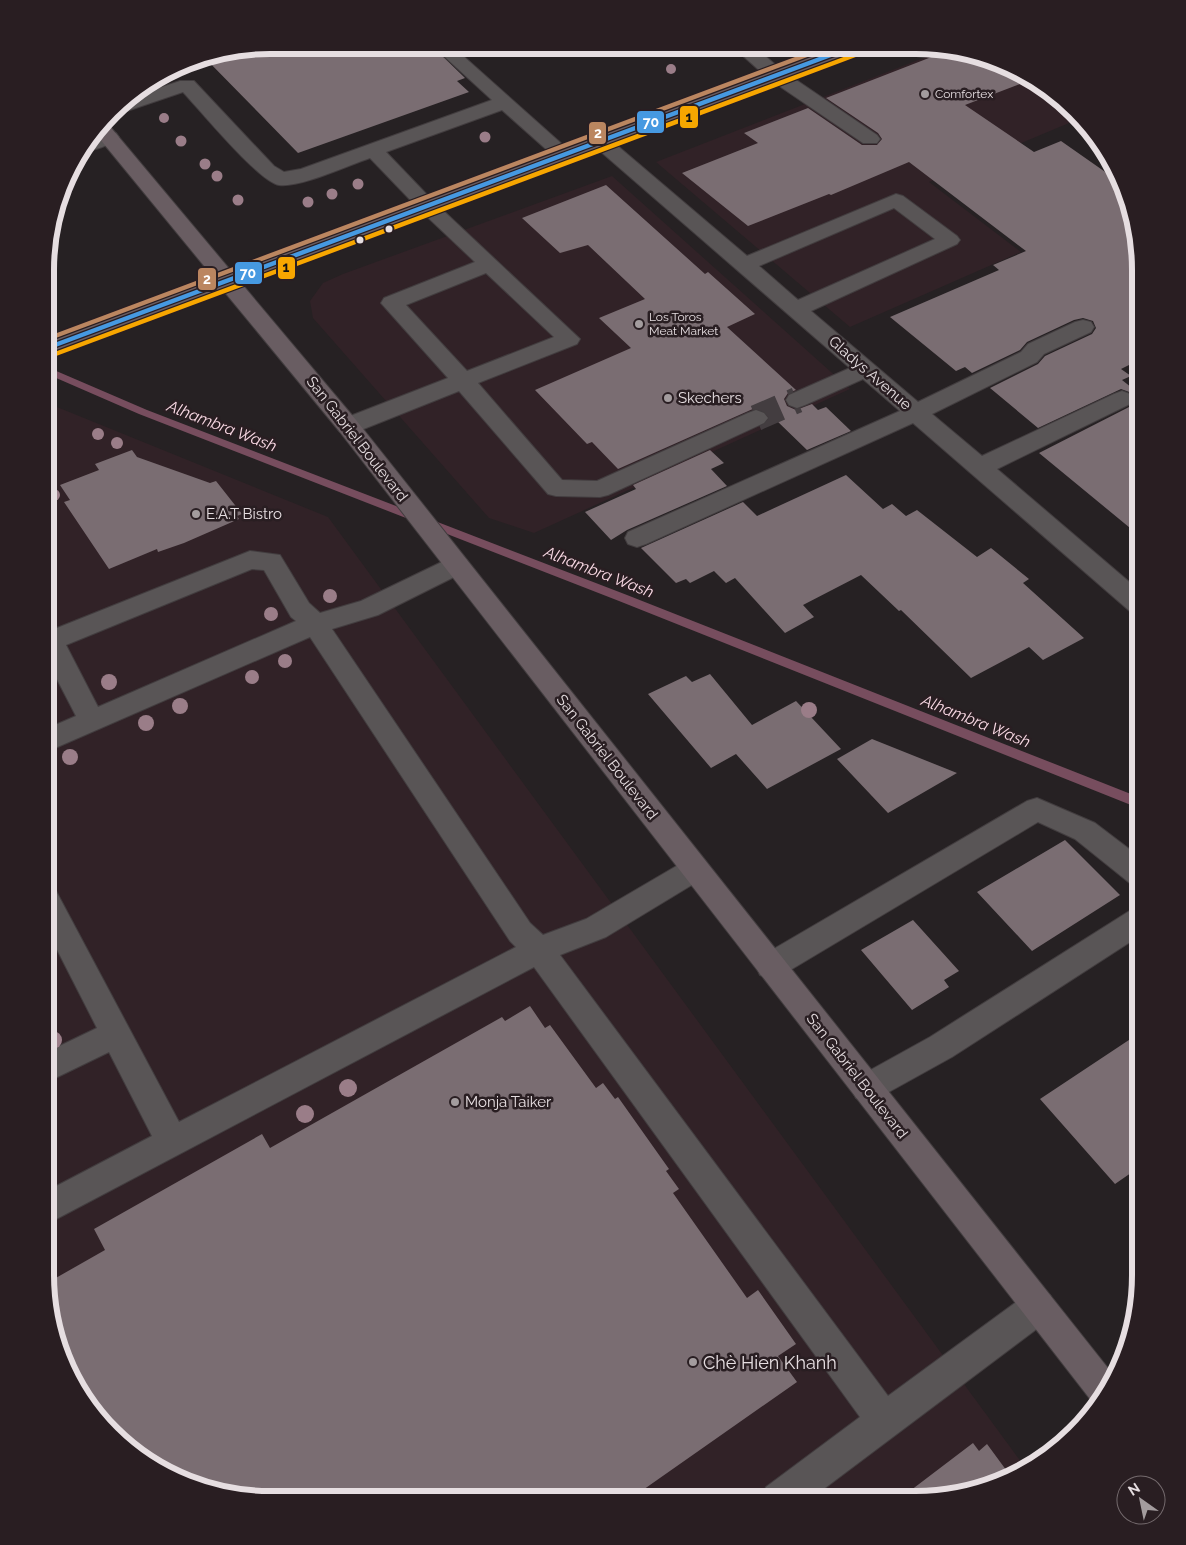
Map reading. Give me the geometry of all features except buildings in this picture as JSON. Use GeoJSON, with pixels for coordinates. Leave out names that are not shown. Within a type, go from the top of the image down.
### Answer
{"type":"FeatureCollection","features":[{"type":"Feature","properties":{"kind":"main road"},"geometry":{"type":"LineString","coordinates":[[54,341],[229,280],[598,140],[832,54]]}},
{"type":"Feature","properties":{"kind":"main road","name":"San Gabriel Boulevard"},"geometry":{"type":"LineString","coordinates":[[104,132],[229,280],[348,426],[1101,1387]]}},
{"type":"Feature","properties":{"kind":"street"},"geometry":{"type":"LineString","coordinates":[[451,54],[563,154]]}},
{"type":"Feature","properties":{"kind":"street"},"geometry":{"type":"LineString","coordinates":[[751,54],[776,74],[870,139]]}},
{"type":"Feature","properties":{"kind":"street"},"geometry":{"type":"LineString","coordinates":[[131,103],[188,85],[266,170],[281,179],[306,174],[505,102]]}},
{"type":"Feature","properties":{"kind":"street","name":"Gladys Avenue"},"geometry":{"type":"LineString","coordinates":[[598,140],[1132,596]]}},
{"type":"Feature","properties":{"kind":"street"},"geometry":{"type":"LineString","coordinates":[[348,426],[568,339],[426,205],[373,149]]}},
{"type":"Feature","properties":{"kind":"street"},"geometry":{"type":"LineString","coordinates":[[744,265],[896,200],[950,240],[796,309]]}},
{"type":"Feature","properties":{"kind":"street"},"geometry":{"type":"LineString","coordinates":[[489,264],[392,303],[556,488],[600,489],[756,418]]}},
{"type":"Feature","properties":{"kind":"street"},"geometry":{"type":"LineString","coordinates":[[637,538],[888,426],[1029,357],[1036,349],[1083,327]]}},
{"type":"Feature","properties":{"kind":"street"},"geometry":{"type":"LineString","coordinates":[[797,400],[866,369]]}},
{"type":"Feature","properties":{"kind":"street"},"geometry":{"type":"LineString","coordinates":[[980,467],[1122,399]]}},
{"type":"Feature","properties":{"kind":"street"},"geometry":{"type":"LineString","coordinates":[[54,635],[250,560],[271,561],[300,610],[315,624],[520,932],[538,950],[884,1421]]}},
{"type":"Feature","properties":{"kind":"street"},"geometry":{"type":"LineString","coordinates":[[54,738],[315,624],[368,608],[461,570]]}},
{"type":"Feature","properties":{"kind":"street"},"geometry":{"type":"LineString","coordinates":[[54,648],[92,721]]}},
{"type":"Feature","properties":{"kind":"street"},"geometry":{"type":"LineString","coordinates":[[771,966],[1038,809],[1084,831],[1132,868]]}},
{"type":"Feature","properties":{"kind":"street"},"geometry":{"type":"LineString","coordinates":[[54,1204],[538,950],[596,928],[695,869]]}},
{"type":"Feature","properties":{"kind":"street"},"geometry":{"type":"LineString","coordinates":[[54,915],[172,1142]]}},
{"type":"Feature","properties":{"kind":"street"},"geometry":{"type":"LineString","coordinates":[[867,1088],[941,1047],[1132,925]]}},
{"type":"Feature","properties":{"kind":"street"},"geometry":{"type":"LineString","coordinates":[[54,1065],[116,1034]]}},
{"type":"Feature","properties":{"kind":"street"},"geometry":{"type":"LineString","coordinates":[[791,1491],[1038,1306]]}},
{"type":"Feature","properties":{"kind":"shaded area"},"geometry":{"type":"Polygon","coordinates":[[[933,54],[972,61],[1012,76],[1048,98],[1073,121],[929,182],[1021,252],[850,327],[656,162],[933,54]]]}},
{"type":"Feature","properties":{"kind":"shaded area"},"geometry":{"type":"Polygon","coordinates":[[[612,176],[850,389],[534,533],[489,518],[313,318],[310,301],[323,283],[343,274],[612,176]]]}},
{"type":"Feature","properties":{"kind":"shaded area"},"geometry":{"type":"Polygon","coordinates":[[[54,406],[328,517],[1022,1463],[986,1480],[959,1487],[931,1491],[255,1491],[214,1484],[174,1469],[138,1447],[98,1407],[76,1371],[65,1345],[58,1318],[54,1290],[54,406]]]}},
{"type":"Feature","properties":{"kind":"waterway","name":"Alhambra Wash"},"geometry":{"type":"LineString","coordinates":[[54,373],[143,412],[623,598],[1132,800]]}},
{"type":"Feature","properties":{"kind":"tunnel"},"geometry":{"type":"LineString","coordinates":[[756,418],[797,400]]}},
{"type":"Feature","properties":{"kind":"transit line","name":"2"},"geometry":{"type":"LineString","coordinates":[[54,336],[809,54]]}},
{"type":"Feature","properties":{"kind":"transit line","name":"70"},"geometry":{"type":"LineString","coordinates":[[54,345],[833,54]]}},
{"type":"Feature","properties":{"kind":"transit line","name":"1"},"geometry":{"type":"LineString","coordinates":[[54,355],[855,55]]}},
{"type":"Feature","properties":{"kind":"place","name":"Comfortex"},"geometry":{"type":"Point","coordinates":[925,94]}},
{"type":"Feature","properties":{"kind":"place","name":"Los Toros Meat Market"},"geometry":{"type":"Point","coordinates":[639,324]}},
{"type":"Feature","properties":{"kind":"place","name":"Skechers"},"geometry":{"type":"Point","coordinates":[668,398]}},
{"type":"Feature","properties":{"kind":"place","name":"E.A.T Bistro"},"geometry":{"type":"Point","coordinates":[196,514]}},
{"type":"Feature","properties":{"kind":"place","name":"Monja Taiker"},"geometry":{"type":"Point","coordinates":[455,1102]}},
{"type":"Feature","properties":{"kind":"place","name":"Chè Hien Khanh"},"geometry":{"type":"Point","coordinates":[693,1362]}}]}
